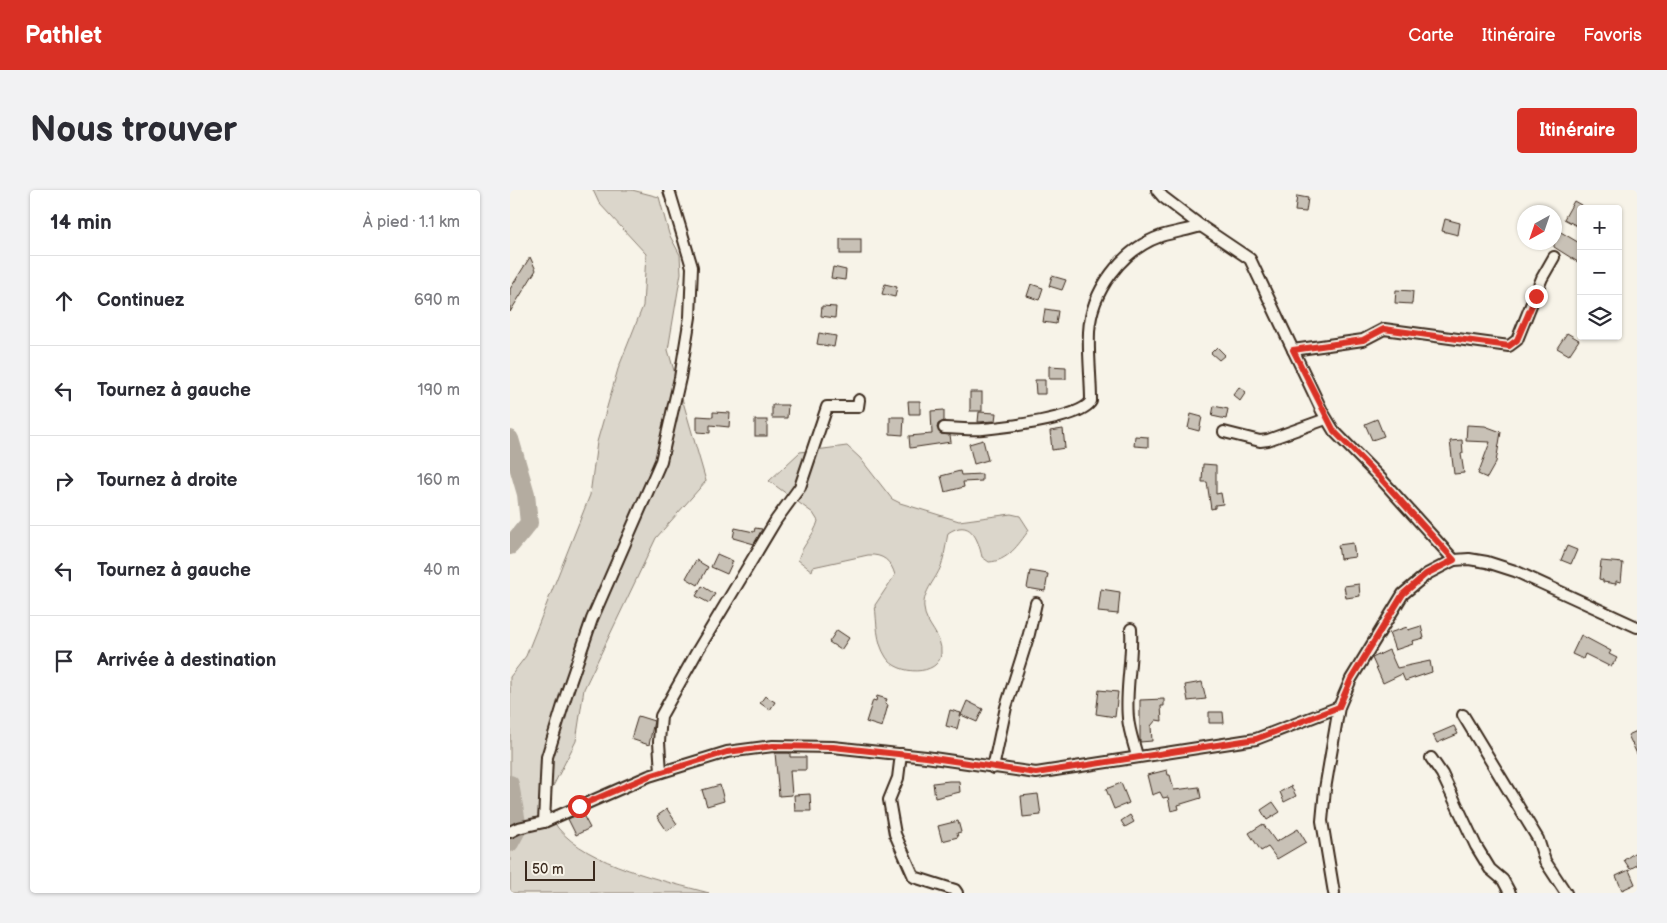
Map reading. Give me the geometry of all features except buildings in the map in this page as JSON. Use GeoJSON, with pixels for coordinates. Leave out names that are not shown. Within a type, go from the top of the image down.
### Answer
{"type":"FeatureCollection","features":[{"type":"Feature","properties":{"kind":"street"},"geometry":{"type":"LineString","coordinates":[[544,822],[547,757],[592,619],[661,461],[680,378],[690,317],[692,267],[669,190]]}},
{"type":"Feature","properties":{"kind":"street"},"geometry":{"type":"LineString","coordinates":[[1157,190],[1163,197],[1201,226],[1250,259],[1326,419],[1334,431],[1382,480],[1454,560]]}},
{"type":"Feature","properties":{"kind":"street"},"geometry":{"type":"LineString","coordinates":[[944,428],[983,429],[1055,418],[1086,408],[1091,401],[1089,332],[1096,300],[1107,279],[1120,264],[1142,246],[1160,237],[1201,226]]}},
{"type":"Feature","properties":{"kind":"street"},"geometry":{"type":"LineString","coordinates":[[1293,350],[1363,340],[1384,329],[1509,346],[1517,340],[1542,278],[1554,257]]}},
{"type":"Feature","properties":{"kind":"street"},"geometry":{"type":"LineString","coordinates":[[661,772],[661,716],[776,520],[800,487],[827,407],[858,407],[859,400]]}},
{"type":"Feature","properties":{"kind":"street"},"geometry":{"type":"LineString","coordinates":[[1224,432],[1260,441],[1268,440],[1326,419]]}},
{"type":"Feature","properties":{"kind":"street"},"geometry":{"type":"LineString","coordinates":[[1334,893],[1322,821],[1325,789],[1339,707],[1351,679],[1403,594],[1426,574],[1454,560],[1469,559],[1486,562],[1515,572],[1637,627]]}},
{"type":"Feature","properties":{"kind":"street"},"geometry":{"type":"LineString","coordinates":[[994,768],[1006,707],[1029,634],[1036,603]]}},
{"type":"Feature","properties":{"kind":"street"},"geometry":{"type":"LineString","coordinates":[[1132,629],[1133,652],[1127,692],[1128,720],[1137,756]]}},
{"type":"Feature","properties":{"kind":"street"},"geometry":{"type":"LineString","coordinates":[[510,832],[518,828],[544,822],[661,772],[727,752],[773,746],[833,747],[901,754],[1036,773],[1256,739],[1339,707]]}},
{"type":"Feature","properties":{"kind":"street"},"geometry":{"type":"LineString","coordinates":[[1463,714],[1538,839],[1545,861],[1566,893]]}},
{"type":"Feature","properties":{"kind":"street"},"geometry":{"type":"LineString","coordinates":[[901,754],[898,778],[889,800],[895,834],[905,860],[914,877],[955,890],[958,893]]}},
{"type":"Feature","properties":{"kind":"street"},"geometry":{"type":"LineString","coordinates":[[1432,758],[1442,774],[1476,846],[1490,869],[1503,880],[1510,893]]}},
{"type":"Feature","properties":{"kind":"shaded area"},"geometry":{"type":"Polygon","coordinates":[[[593,190],[632,190],[659,197],[669,234],[680,255],[681,273],[668,350],[706,481],[656,538],[584,689],[576,741],[544,804],[558,828],[571,841],[588,852],[628,870],[709,893],[510,893],[510,677],[526,656],[590,495],[597,442],[618,369],[643,306],[646,254],[599,203],[593,190]]]}},
{"type":"Feature","properties":{"kind":"shaded area"},"geometry":{"type":"Polygon","coordinates":[[[847,446],[860,458],[892,499],[900,503],[959,521],[1011,514],[1020,516],[1029,530],[1017,546],[1002,559],[989,562],[982,557],[972,532],[962,528],[948,533],[940,569],[925,596],[924,602],[927,620],[937,636],[941,647],[939,661],[926,670],[917,671],[899,668],[886,657],[880,645],[875,605],[895,575],[889,562],[882,557],[868,555],[813,567],[812,571],[798,560],[818,521],[813,513],[769,481],[800,452],[847,446]]]}},
{"type":"Feature","properties":{"kind":"waterway"},"geometry":{"type":"LineString","coordinates":[[510,439],[526,494],[529,523],[510,546]]}},
{"type":"Feature","properties":{"kind":"waterway"},"geometry":{"type":"LineString","coordinates":[[510,784],[518,828],[510,843]]}},
{"type":"Feature","properties":{"kind":"route"},"geometry":{"type":"LineString","coordinates":[[579,806],[649,776],[727,752],[773,746],[833,747],[926,757],[1036,773],[1256,739],[1339,707],[1351,679],[1403,594],[1426,574],[1454,560],[1382,480],[1334,431],[1326,419],[1293,350],[1363,340],[1384,329],[1509,346],[1517,340],[1536,296]]}}]}
